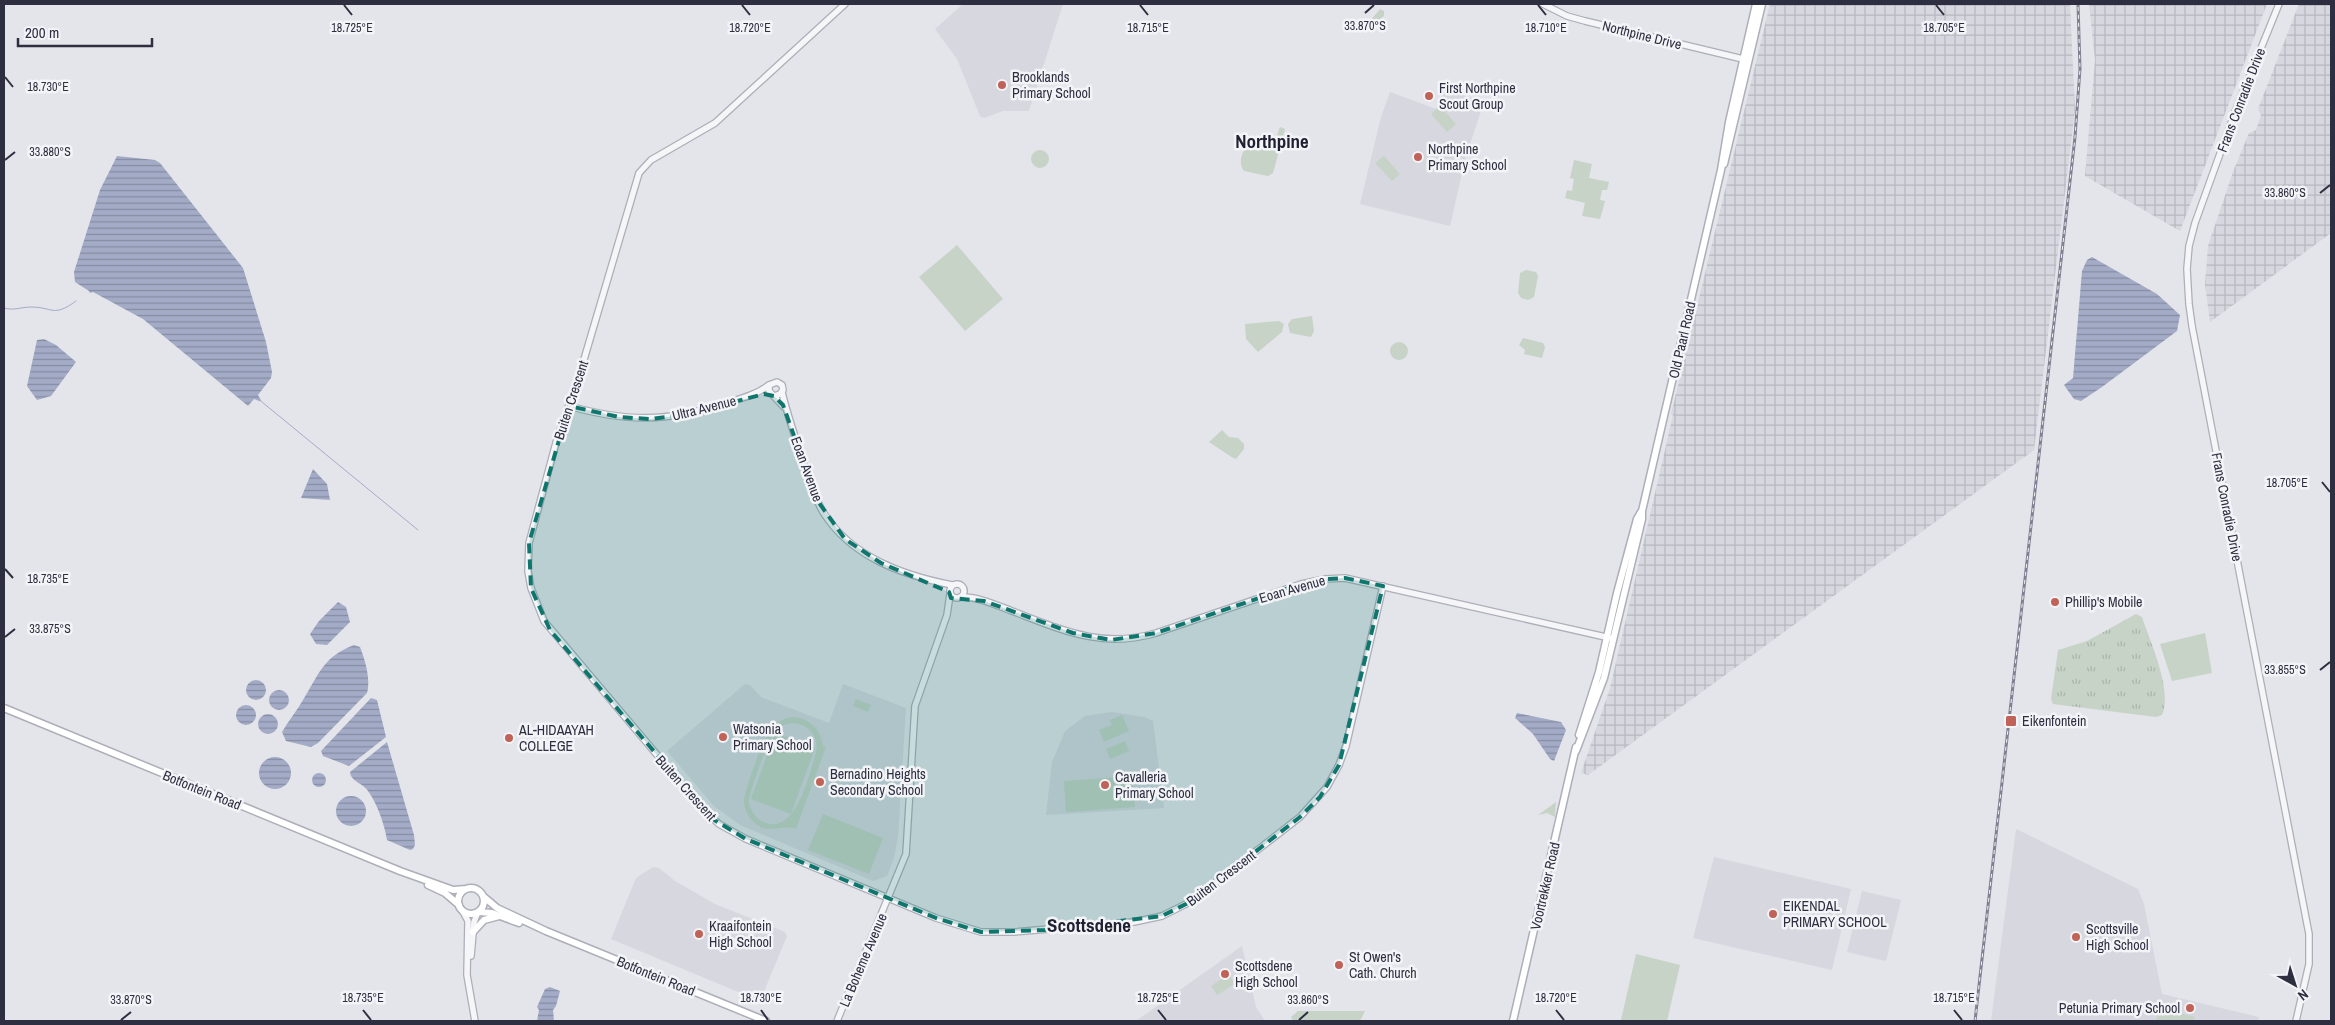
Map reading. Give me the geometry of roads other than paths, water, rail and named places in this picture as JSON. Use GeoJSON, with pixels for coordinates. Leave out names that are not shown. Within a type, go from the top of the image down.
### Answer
{"type":"FeatureCollection","features":[{"type":"Feature","properties":{"kind":"main road","name":"Old Paarl Road"},"geometry":{"type":"LineString","coordinates":[[1746,60],[1756,4]]}},
{"type":"Feature","properties":{"kind":"main road","name":"Old Paarl Road"},"geometry":{"type":"LineString","coordinates":[[1610,638],[1637,519],[1642,511],[1721,170],[1729,122],[1762,4]]}},
{"type":"Feature","properties":{"kind":"main road","name":"Voortrekker Road"},"geometry":{"type":"LineString","coordinates":[[1513,1021],[1576,752],[1599,694],[1610,638]]}},
{"type":"Feature","properties":{"kind":"main road","name":"Botfontein Road"},"geometry":{"type":"LineString","coordinates":[[4,708],[400,871],[452,890],[466,889]]}},
{"type":"Feature","properties":{"kind":"main road","name":"Botfontein Road"},"geometry":{"type":"LineString","coordinates":[[400,871],[445,893],[461,908]]}},
{"type":"Feature","properties":{"kind":"main road"},"geometry":{"type":"LineString","coordinates":[[466,889],[477,889],[484,897],[484,904],[478,912],[470,914],[461,908],[460,895],[466,889]]}},
{"type":"Feature","properties":{"kind":"main road","name":"Botfontein Road"},"geometry":{"type":"LineString","coordinates":[[484,897],[497,908],[546,931],[766,1021]]}},
{"type":"Feature","properties":{"kind":"main road","name":"Botfontein Road"},"geometry":{"type":"LineString","coordinates":[[478,912],[501,916],[546,931]]}},
{"type":"Feature","properties":{"kind":"main road"},"geometry":{"type":"LineString","coordinates":[[473,932],[484,920],[501,916]]}},
{"type":"Feature","properties":{"kind":"street","name":"Buiten Crescent"},"geometry":{"type":"LineString","coordinates":[[845,4],[715,123],[651,160],[639,173],[569,406],[557,439],[529,543],[528,571],[531,588],[544,621],[691,796],[719,824],[746,839],[956,926],[981,932],[1002,932],[1134,922],[1162,916],[1192,901],[1300,817],[1320,797],[1332,781],[1346,746],[1383,586]]}},
{"type":"Feature","properties":{"kind":"street","name":"Northpine Drive"},"geometry":{"type":"LineString","coordinates":[[1543,4],[1567,16],[1585,21],[1746,60]]}},
{"type":"Feature","properties":{"kind":"street","name":"Frans Conradie Drive"},"geometry":{"type":"LineString","coordinates":[[2278,4],[2195,222],[2189,246],[2187,283],[2192,326],[2309,934],[2310,964],[2296,1021]]}},
{"type":"Feature","properties":{"kind":"street"},"geometry":{"type":"LineString","coordinates":[[774,382],[780,383],[782,392],[774,396],[769,391],[770,385],[774,382]]}},
{"type":"Feature","properties":{"kind":"street","name":"Ultra Avenue"},"geometry":{"type":"LineString","coordinates":[[569,406],[619,417],[650,419],[689,414],[750,395],[770,385]]}},
{"type":"Feature","properties":{"kind":"street","name":"Eoan Avenue"},"geometry":{"type":"LineString","coordinates":[[782,392],[814,493],[822,511],[851,545],[872,558],[931,581],[952,585],[959,584],[964,590],[984,601],[1074,634],[1095,639],[1118,640],[1156,633],[1312,580],[1345,578],[1610,638]]}},
{"type":"Feature","properties":{"kind":"street","name":"Ultra Avenue"},"geometry":{"type":"LineString","coordinates":[[750,395],[774,396]]}},
{"type":"Feature","properties":{"kind":"street","name":"Eoan Avenue"},"geometry":{"type":"LineString","coordinates":[[774,396],[782,404],[788,415]]}},
{"type":"Feature","properties":{"kind":"street","name":"Eoan Avenue"},"geometry":{"type":"LineString","coordinates":[[931,581],[959,598],[984,601]]}},
{"type":"Feature","properties":{"kind":"street"},"geometry":{"type":"LineString","coordinates":[[947,615],[952,585]]}},
{"type":"Feature","properties":{"kind":"street"},"geometry":{"type":"LineString","coordinates":[[947,615],[964,590]]}},
{"type":"Feature","properties":{"kind":"street","name":"La Boheme Avenue"},"geometry":{"type":"LineString","coordinates":[[838,1021],[906,854],[916,706],[947,615]]}},
{"type":"Feature","properties":{"kind":"street"},"geometry":{"type":"LineString","coordinates":[[461,908],[468,921],[469,983],[475,1021]]}},
{"type":"Feature","properties":{"kind":"street"},"geometry":{"type":"LineString","coordinates":[[469,983],[473,932],[478,912]]}},
{"type":"Feature","properties":{"kind":"water"},"geometry":{"type":"Polygon","coordinates":[[[117,156],[155,160],[160,163],[243,268],[266,342],[272,372],[271,378],[258,395],[262,402],[254,399],[248,406],[143,319],[93,292],[90,293],[75,282],[74,272],[100,190],[117,156]]]}},
{"type":"Feature","properties":{"kind":"water"},"geometry":{"type":"Polygon","coordinates":[[[2092,257],[2157,294],[2180,315],[2177,331],[2081,401],[2074,399],[2064,385],[2073,378],[2082,271],[2087,260],[2092,257]]]}},
{"type":"Feature","properties":{"kind":"water"},"geometry":{"type":"Polygon","coordinates":[[[44,339],[56,345],[76,362],[51,396],[37,400],[27,386],[37,340],[44,339]]]}},
{"type":"Feature","properties":{"kind":"water"},"geometry":{"type":"Polygon","coordinates":[[[313,469],[327,484],[330,500],[301,498],[313,469]]]}},
{"type":"Feature","properties":{"kind":"water"},"geometry":{"type":"Polygon","coordinates":[[[338,602],[346,607],[350,622],[327,645],[316,644],[310,634],[319,621],[338,602]]]}},
{"type":"Feature","properties":{"kind":"water"},"geometry":{"type":"Polygon","coordinates":[[[354,645],[360,647],[365,664],[368,676],[367,693],[318,743],[311,747],[286,741],[282,732],[318,674],[335,655],[354,645]]]}},
{"type":"Feature","properties":{"kind":"water"},"geometry":{"type":"Polygon","coordinates":[[[256,680],[263,683],[266,690],[263,697],[256,700],[249,697],[246,690],[249,683],[256,680]]]}},
{"type":"Feature","properties":{"kind":"water"},"geometry":{"type":"Polygon","coordinates":[[[279,690],[286,693],[289,700],[286,707],[279,710],[272,707],[269,700],[272,693],[279,690]]]}},
{"type":"Feature","properties":{"kind":"water"},"geometry":{"type":"Polygon","coordinates":[[[371,698],[377,700],[386,737],[349,766],[323,756],[321,751],[371,698]]]}},
{"type":"Feature","properties":{"kind":"water"},"geometry":{"type":"Polygon","coordinates":[[[246,705],[253,708],[256,715],[253,722],[246,725],[239,722],[236,715],[239,708],[246,705]]]}},
{"type":"Feature","properties":{"kind":"water"},"geometry":{"type":"Polygon","coordinates":[[[1517,713],[1561,722],[1566,730],[1554,761],[1550,759],[1533,734],[1515,718],[1517,713]]]}},
{"type":"Feature","properties":{"kind":"water"},"geometry":{"type":"Polygon","coordinates":[[[268,714],[275,717],[278,724],[275,731],[268,734],[261,731],[258,724],[261,717],[268,714]]]}},
{"type":"Feature","properties":{"kind":"water"},"geometry":{"type":"Polygon","coordinates":[[[387,742],[414,835],[415,845],[410,850],[387,840],[371,796],[366,788],[353,778],[350,772],[387,742]]]}},
{"type":"Feature","properties":{"kind":"water"},"geometry":{"type":"Polygon","coordinates":[[[275,757],[286,762],[291,773],[286,784],[275,789],[264,784],[259,773],[264,762],[275,757]]]}},
{"type":"Feature","properties":{"kind":"water"},"geometry":{"type":"Polygon","coordinates":[[[316,773],[322,773],[326,780],[322,787],[316,787],[312,783],[312,777],[316,773]]]}},
{"type":"Feature","properties":{"kind":"water"},"geometry":{"type":"Polygon","coordinates":[[[351,796],[362,800],[366,811],[362,822],[351,826],[340,822],[336,811],[340,800],[351,796]]]}},
{"type":"Feature","properties":{"kind":"water"},"geometry":{"type":"Polygon","coordinates":[[[550,987],[560,991],[553,1010],[554,1021],[537,1021],[539,1010],[537,1007],[545,989],[550,987]]]}},
{"type":"Feature","properties":{"kind":"waterway"},"geometry":{"type":"LineString","coordinates":[[4,308],[38,307],[57,310],[76,301]]}},
{"type":"Feature","properties":{"kind":"waterway"},"geometry":{"type":"LineString","coordinates":[[262,402],[418,530]]}},
{"type":"Feature","properties":{"kind":"railway"},"geometry":{"type":"LineString","coordinates":[[1975,1021],[2075,137],[2080,69],[2078,4]]}},
{"type":"Feature","properties":{"kind":"place","name":"Brooklands Primary School"},"geometry":{"type":"Point","coordinates":[1002,85]}},
{"type":"Feature","properties":{"kind":"place","name":"First Northpine Scout Group"},"geometry":{"type":"Point","coordinates":[1429,96]}},
{"type":"Feature","properties":{"kind":"place","name":"Northpine Primary School"},"geometry":{"type":"Point","coordinates":[1418,157]}},
{"type":"Feature","properties":{"kind":"place","name":"Phillip's Mobile"},"geometry":{"type":"Point","coordinates":[2055,602]}},
{"type":"Feature","properties":{"kind":"place","name":"Eikenfontein"},"geometry":{"type":"Point","coordinates":[2011,721]}},
{"type":"Feature","properties":{"kind":"place","name":"Watsonia Primary School"},"geometry":{"type":"Point","coordinates":[723,737]}},
{"type":"Feature","properties":{"kind":"place","name":"AL-HIDAAYAH COLLEGE"},"geometry":{"type":"Point","coordinates":[509,738]}},
{"type":"Feature","properties":{"kind":"place","name":"Bernadino Heights Secondary School"},"geometry":{"type":"Point","coordinates":[820,782]}},
{"type":"Feature","properties":{"kind":"place","name":"Cavalleria Primary School"},"geometry":{"type":"Point","coordinates":[1105,785]}},
{"type":"Feature","properties":{"kind":"place","name":"EIKENDAL PRIMARY SCHOOL"},"geometry":{"type":"Point","coordinates":[1773,914]}},
{"type":"Feature","properties":{"kind":"place","name":"Kraaifontein High School"},"geometry":{"type":"Point","coordinates":[699,934]}},
{"type":"Feature","properties":{"kind":"place","name":"Scottsville High School"},"geometry":{"type":"Point","coordinates":[2076,937]}},
{"type":"Feature","properties":{"kind":"place","name":"St Owen's Cath. Church"},"geometry":{"type":"Point","coordinates":[1339,965]}},
{"type":"Feature","properties":{"kind":"place","name":"Scottsdene High School"},"geometry":{"type":"Point","coordinates":[1225,974]}},
{"type":"Feature","properties":{"kind":"place","name":"Petunia Primary School"},"geometry":{"type":"Point","coordinates":[2190,1008]}},
{"type":"Feature","properties":{"kind":"district","name":"Northpine"},"geometry":{"type":"Point","coordinates":[1272,141]}},
{"type":"Feature","properties":{"kind":"district","name":"Scottsdene"},"geometry":{"type":"Point","coordinates":[1089,925]}}]}
